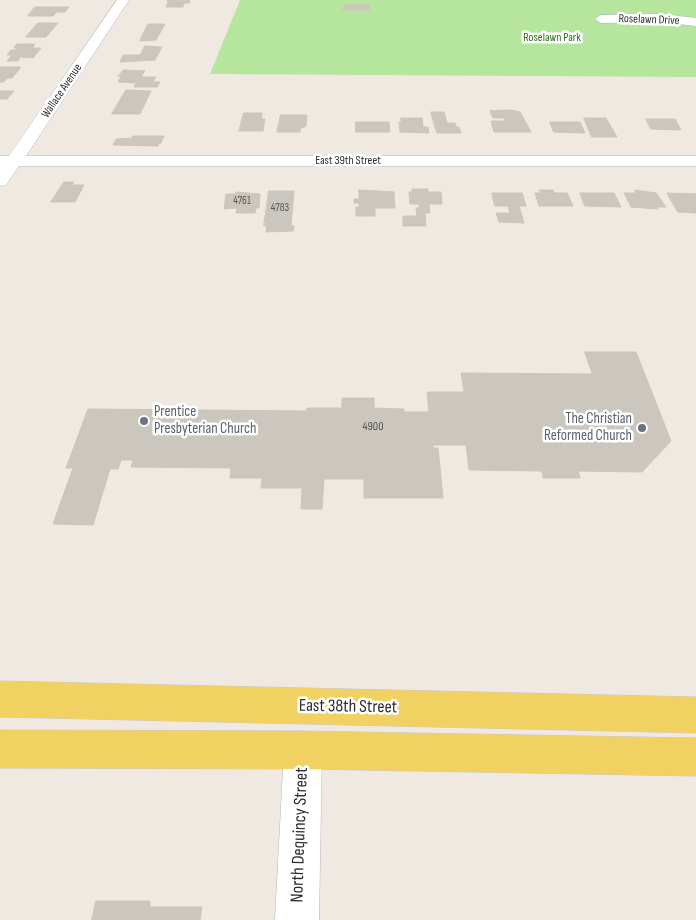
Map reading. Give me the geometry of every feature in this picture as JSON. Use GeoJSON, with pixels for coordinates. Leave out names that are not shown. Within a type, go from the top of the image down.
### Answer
{"type":"FeatureCollection","features":[{"type":"Feature","properties":{"kind":"main road","name":"East 38th Street"},"geometry":{"type":"LineString","coordinates":[[0,699],[696,715]]}},
{"type":"Feature","properties":{"kind":"main road"},"geometry":{"type":"LineString","coordinates":[[0,749],[303,750],[696,757]]}},
{"type":"Feature","properties":{"kind":"street","name":"Wallace Avenue"},"geometry":{"type":"LineString","coordinates":[[0,181],[7,161],[124,0]]}},
{"type":"Feature","properties":{"kind":"street","name":"Roselawn Drive"},"geometry":{"type":"LineString","coordinates":[[601,19],[661,18],[696,22]]}},
{"type":"Feature","properties":{"kind":"street","name":"East 39th Street"},"geometry":{"type":"LineString","coordinates":[[7,161],[696,161]]}},
{"type":"Feature","properties":{"kind":"street","name":"North Dequincy Street"},"geometry":{"type":"LineString","coordinates":[[297,920],[303,750]]}},
{"type":"Feature","properties":{"kind":"green space","name":"Roselawn Park"},"geometry":{"type":"Polygon","coordinates":[[[240,0],[696,0],[696,77],[210,74],[240,0]]]}},
{"type":"Feature","properties":{"kind":"building"},"geometry":{"type":"Polygon","coordinates":[[[190,0],[189,3],[184,3],[183,7],[166,7],[167,1],[190,0]]]}},
{"type":"Feature","properties":{"kind":"building"},"geometry":{"type":"Polygon","coordinates":[[[345,5],[369,5],[369,10],[343,10],[345,5]]]}},
{"type":"Feature","properties":{"kind":"building"},"geometry":{"type":"Polygon","coordinates":[[[35,7],[69,7],[65,12],[57,12],[53,16],[28,16],[35,7]]]}},
{"type":"Feature","properties":{"kind":"building"},"geometry":{"type":"Polygon","coordinates":[[[38,23],[58,23],[46,37],[26,37],[38,23]]]}},
{"type":"Feature","properties":{"kind":"building"},"geometry":{"type":"Polygon","coordinates":[[[148,24],[165,24],[156,40],[140,41],[148,24]]]}},
{"type":"Feature","properties":{"kind":"building"},"geometry":{"type":"Polygon","coordinates":[[[17,44],[35,44],[32,48],[41,48],[33,58],[20,57],[18,61],[7,61],[12,55],[7,55],[11,50],[18,48],[14,48],[17,44]]]}},
{"type":"Feature","properties":{"kind":"building"},"geometry":{"type":"Polygon","coordinates":[[[145,46],[162,47],[155,60],[120,62],[123,55],[140,55],[145,46]]]}},
{"type":"Feature","properties":{"kind":"building"},"geometry":{"type":"Polygon","coordinates":[[[0,67],[21,67],[12,78],[7,78],[4,82],[0,82],[0,67]]]}},
{"type":"Feature","properties":{"kind":"building"},"geometry":{"type":"Polygon","coordinates":[[[124,70],[145,71],[141,77],[156,77],[153,82],[160,82],[157,87],[134,87],[136,83],[118,82],[121,76],[118,76],[124,70]]]}},
{"type":"Feature","properties":{"kind":"building"},"geometry":{"type":"Polygon","coordinates":[[[126,90],[151,91],[140,114],[112,114],[126,90]]]}},
{"type":"Feature","properties":{"kind":"building"},"geometry":{"type":"Polygon","coordinates":[[[0,91],[14,91],[7,99],[0,99],[0,91]]]}},
{"type":"Feature","properties":{"kind":"building"},"geometry":{"type":"Polygon","coordinates":[[[510,110],[520,112],[531,132],[494,132],[491,121],[505,121],[504,118],[493,118],[490,111],[510,110]]]}},
{"type":"Feature","properties":{"kind":"building"},"geometry":{"type":"Polygon","coordinates":[[[431,112],[444,112],[447,123],[455,123],[461,133],[437,133],[431,112]]]}},
{"type":"Feature","properties":{"kind":"building"},"geometry":{"type":"Polygon","coordinates":[[[244,113],[262,113],[261,119],[265,119],[263,131],[239,131],[244,113]]]}},
{"type":"Feature","properties":{"kind":"building"},"geometry":{"type":"Polygon","coordinates":[[[281,115],[307,115],[306,126],[301,128],[300,132],[277,132],[281,115]]]}},
{"type":"Feature","properties":{"kind":"building"},"geometry":{"type":"Polygon","coordinates":[[[401,118],[422,118],[423,127],[428,127],[429,133],[400,132],[399,122],[401,122],[401,118]]]}},
{"type":"Feature","properties":{"kind":"building"},"geometry":{"type":"Polygon","coordinates":[[[584,118],[606,118],[617,137],[592,137],[584,118]]]}},
{"type":"Feature","properties":{"kind":"building"},"geometry":{"type":"Polygon","coordinates":[[[646,119],[675,119],[681,130],[651,129],[646,119]]]}},
{"type":"Feature","properties":{"kind":"building"},"geometry":{"type":"Polygon","coordinates":[[[356,122],[389,122],[390,132],[356,132],[356,122]]]}},
{"type":"Feature","properties":{"kind":"building"},"geometry":{"type":"Polygon","coordinates":[[[550,122],[580,122],[585,133],[554,132],[550,122]]]}},
{"type":"Feature","properties":{"kind":"building"},"geometry":{"type":"Polygon","coordinates":[[[133,136],[164,136],[158,146],[113,145],[116,139],[132,138],[133,136]]]}},
{"type":"Feature","properties":{"kind":"building"},"geometry":{"type":"Polygon","coordinates":[[[64,182],[74,182],[72,185],[84,185],[75,202],[51,202],[64,182]]]}},
{"type":"Feature","properties":{"kind":"building"},"geometry":{"type":"Polygon","coordinates":[[[412,189],[428,189],[428,192],[441,192],[442,204],[429,204],[430,213],[425,213],[426,226],[403,226],[403,216],[417,216],[416,208],[419,208],[419,204],[410,204],[409,192],[412,192],[412,189]]]}},
{"type":"Feature","properties":{"kind":"building"},"geometry":{"type":"Polygon","coordinates":[[[359,190],[394,192],[395,208],[375,208],[375,216],[356,216],[356,207],[359,207],[359,203],[354,203],[354,199],[359,199],[359,190]]]}},
{"type":"Feature","properties":{"kind":"building"},"geometry":{"type":"Polygon","coordinates":[[[539,190],[567,193],[573,206],[539,206],[535,193],[541,193],[539,190]]]}},
{"type":"Feature","properties":{"kind":"building"},"geometry":{"type":"Polygon","coordinates":[[[635,190],[656,193],[666,207],[657,207],[658,209],[631,207],[624,193],[636,193],[635,190]]]}},
{"type":"Feature","properties":{"kind":"building"},"geometry":{"type":"Polygon","coordinates":[[[269,191],[294,191],[291,226],[294,226],[293,231],[266,232],[267,226],[264,226],[269,191]]]}},
{"type":"Feature","properties":{"kind":"building"},"geometry":{"type":"Polygon","coordinates":[[[236,192],[260,194],[259,208],[256,208],[255,213],[236,213],[237,208],[224,209],[226,194],[236,194],[236,192]]]}},
{"type":"Feature","properties":{"kind":"building"},"geometry":{"type":"Polygon","coordinates":[[[492,193],[522,193],[526,206],[519,206],[524,223],[499,222],[496,213],[510,213],[508,206],[495,206],[492,193]]]}},
{"type":"Feature","properties":{"kind":"building"},"geometry":{"type":"Polygon","coordinates":[[[580,193],[614,193],[621,207],[585,206],[580,193]]]}},
{"type":"Feature","properties":{"kind":"building"},"geometry":{"type":"Polygon","coordinates":[[[667,193],[696,194],[696,213],[678,212],[667,193]]]}},
{"type":"Feature","properties":{"kind":"building"},"geometry":{"type":"Polygon","coordinates":[[[585,352],[636,352],[671,441],[642,472],[578,471],[580,478],[543,478],[542,471],[469,470],[466,445],[433,445],[433,448],[438,448],[443,498],[364,498],[364,479],[324,479],[322,509],[301,509],[302,488],[261,488],[262,478],[230,478],[231,468],[131,467],[133,460],[121,460],[118,469],[110,469],[93,525],[53,524],[73,468],[66,468],[88,409],[307,411],[307,408],[342,408],[342,398],[374,398],[374,408],[404,409],[404,412],[429,412],[427,392],[464,392],[461,373],[592,374],[585,352]]]}},
{"type":"Feature","properties":{"kind":"building"},"geometry":{"type":"Polygon","coordinates":[[[96,901],[150,901],[150,907],[202,907],[200,920],[92,920],[96,901]]]}},
{"type":"Feature","properties":{"kind":"place","name":"Prentice Presbyterian Church"},"geometry":{"type":"Point","coordinates":[144,421]}},
{"type":"Feature","properties":{"kind":"place","name":"The Christian Reformed Church"},"geometry":{"type":"Point","coordinates":[642,428]}}]}
